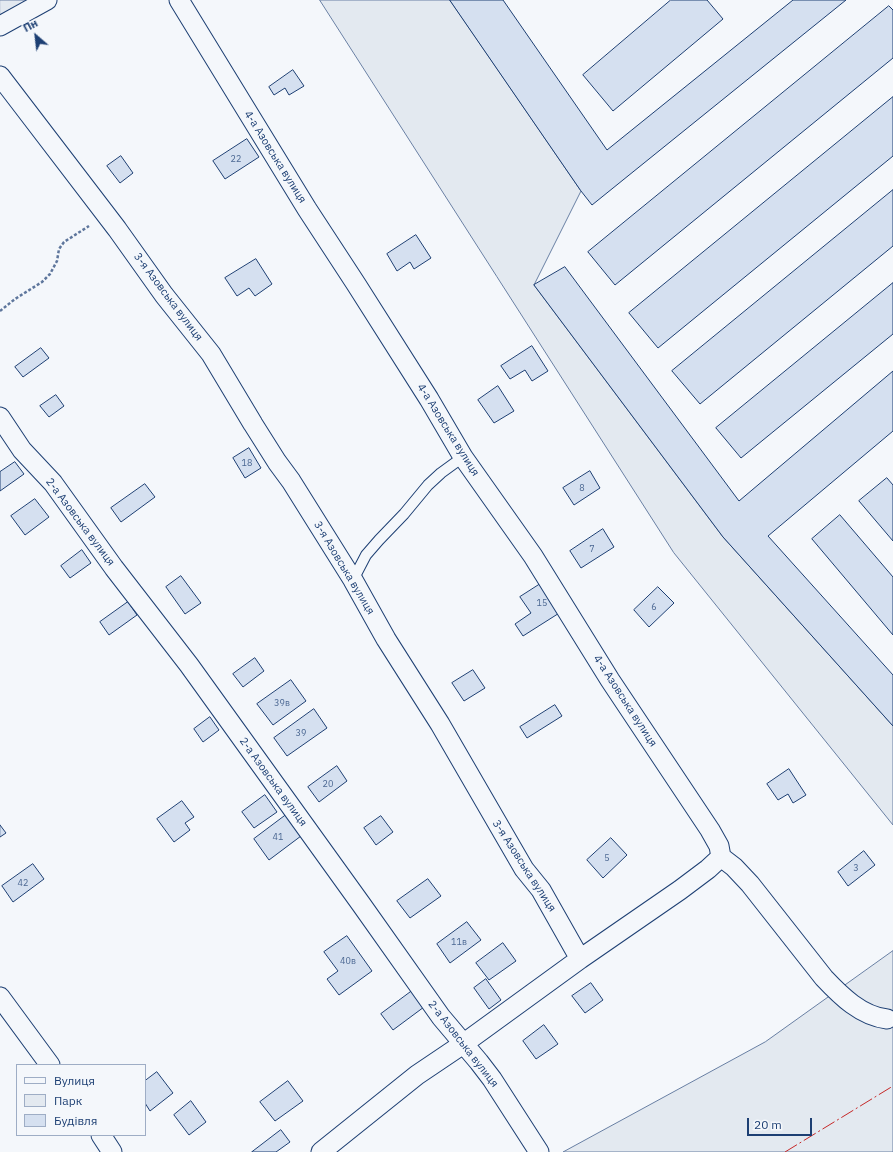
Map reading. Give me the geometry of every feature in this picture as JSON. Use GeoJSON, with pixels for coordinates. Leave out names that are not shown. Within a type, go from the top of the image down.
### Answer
{"type":"FeatureCollection","features":[{"type":"Feature","properties":{"kind":"street"},"geometry":{"type":"LineString","coordinates":[[0,26],[48,0]]}},
{"type":"Feature","properties":{"kind":"street","name":"4-а Азовська вулиця"},"geometry":{"type":"LineString","coordinates":[[179,0],[307,210],[429,399],[463,457],[534,556],[610,680],[710,830],[719,846],[721,857]]}},
{"type":"Feature","properties":{"kind":"street","name":"3-я Азовська вулиця"},"geometry":{"type":"LineString","coordinates":[[0,76],[107,216],[164,295],[211,354],[253,424],[291,481],[353,580],[386,639],[440,724],[524,869],[542,890],[580,959]]}},
{"type":"Feature","properties":{"kind":"street","name":"2-а Азовська вулиця"},"geometry":{"type":"LineString","coordinates":[[0,417],[22,450],[53,483],[114,568],[189,666],[441,1017],[492,1079],[539,1152]]}},
{"type":"Feature","properties":{"kind":"street"},"geometry":{"type":"LineString","coordinates":[[321,1152],[417,1075],[680,890],[721,857],[734,867],[750,884],[835,991],[848,1002],[864,1012],[887,1019]]}},
{"type":"Feature","properties":{"kind":"street"},"geometry":{"type":"LineString","coordinates":[[0,997],[49,1064]]}},
{"type":"Feature","properties":{"kind":"street"},"geometry":{"type":"LineString","coordinates":[[102,1136],[112,1152]]}},
{"type":"Feature","properties":{"kind":"lane"},"geometry":{"type":"LineString","coordinates":[[353,580],[366,555],[404,514],[428,485],[440,473],[463,457]]}},
{"type":"Feature","properties":{"kind":"path"},"geometry":{"type":"LineString","coordinates":[[0,311],[42,282],[50,274],[57,261],[59,249],[64,242],[107,216]]}},
{"type":"Feature","properties":{"kind":"green space"},"geometry":{"type":"Polygon","coordinates":[[[0,0],[31,0],[0,17],[0,0]]]}},
{"type":"Feature","properties":{"kind":"green space"},"geometry":{"type":"Polygon","coordinates":[[[320,0],[450,0],[581,191],[534,285],[723,537],[893,726],[893,825],[674,553],[320,0]]]}},
{"type":"Feature","properties":{"kind":"green space"},"geometry":{"type":"Polygon","coordinates":[[[893,951],[893,1152],[563,1152],[765,1042],[893,951]]]}},
{"type":"Feature","properties":{"kind":"building"},"geometry":{"type":"Polygon","coordinates":[[[450,0],[503,0],[607,150],[793,0],[846,0],[592,205],[450,0]]]}},
{"type":"Feature","properties":{"kind":"building"},"geometry":{"type":"Polygon","coordinates":[[[671,0],[707,0],[723,19],[613,111],[583,75],[671,0]]]}},
{"type":"Feature","properties":{"kind":"building"},"geometry":{"type":"Polygon","coordinates":[[[889,6],[893,10],[893,58],[615,285],[588,252],[889,6]]]}},
{"type":"Feature","properties":{"kind":"building"},"geometry":{"type":"Polygon","coordinates":[[[293,70],[304,86],[289,95],[285,88],[274,95],[269,87],[293,70]]]}},
{"type":"Feature","properties":{"kind":"building"},"geometry":{"type":"Polygon","coordinates":[[[893,97],[893,156],[658,348],[629,313],[893,97]]]}},
{"type":"Feature","properties":{"kind":"building"},"geometry":{"type":"Polygon","coordinates":[[[247,139],[259,157],[225,179],[213,161],[247,139]]]}},
{"type":"Feature","properties":{"kind":"building"},"geometry":{"type":"Polygon","coordinates":[[[121,156],[133,173],[120,183],[107,166],[121,156]]]}},
{"type":"Feature","properties":{"kind":"building"},"geometry":{"type":"Polygon","coordinates":[[[893,190],[893,246],[700,404],[672,371],[893,190]]]}},
{"type":"Feature","properties":{"kind":"building"},"geometry":{"type":"Polygon","coordinates":[[[416,235],[431,258],[414,269],[410,262],[397,271],[387,254],[416,235]]]}},
{"type":"Feature","properties":{"kind":"building"},"geometry":{"type":"Polygon","coordinates":[[[256,259],[272,284],[255,296],[249,288],[237,296],[225,278],[256,259]]]}},
{"type":"Feature","properties":{"kind":"building"},"geometry":{"type":"Polygon","coordinates":[[[565,267],[739,501],[893,371],[893,431],[768,536],[893,675],[893,726],[723,537],[534,285],[565,267]]]}},
{"type":"Feature","properties":{"kind":"building"},"geometry":{"type":"Polygon","coordinates":[[[893,283],[893,334],[741,458],[716,428],[893,283]]]}},
{"type":"Feature","properties":{"kind":"building"},"geometry":{"type":"Polygon","coordinates":[[[532,346],[548,371],[532,381],[525,370],[510,379],[501,366],[532,346]]]}},
{"type":"Feature","properties":{"kind":"building"},"geometry":{"type":"Polygon","coordinates":[[[41,348],[49,358],[23,377],[15,367],[41,348]]]}},
{"type":"Feature","properties":{"kind":"building"},"geometry":{"type":"Polygon","coordinates":[[[498,386],[514,411],[494,423],[478,400],[498,386]]]}},
{"type":"Feature","properties":{"kind":"building"},"geometry":{"type":"Polygon","coordinates":[[[56,395],[64,406],[49,417],[40,406],[56,395]]]}},
{"type":"Feature","properties":{"kind":"building"},"geometry":{"type":"Polygon","coordinates":[[[249,448],[261,468],[245,478],[233,458],[249,448]]]}},
{"type":"Feature","properties":{"kind":"building"},"geometry":{"type":"Polygon","coordinates":[[[15,462],[24,474],[0,491],[0,472],[15,462]]]}},
{"type":"Feature","properties":{"kind":"building"},"geometry":{"type":"Polygon","coordinates":[[[590,471],[600,488],[574,505],[563,488],[590,471]]]}},
{"type":"Feature","properties":{"kind":"building"},"geometry":{"type":"Polygon","coordinates":[[[887,478],[893,485],[893,541],[859,501],[887,478]]]}},
{"type":"Feature","properties":{"kind":"building"},"geometry":{"type":"Polygon","coordinates":[[[145,484],[155,497],[121,522],[111,508],[145,484]]]}},
{"type":"Feature","properties":{"kind":"building"},"geometry":{"type":"Polygon","coordinates":[[[35,499],[49,517],[25,535],[11,516],[35,499]]]}},
{"type":"Feature","properties":{"kind":"building"},"geometry":{"type":"Polygon","coordinates":[[[840,515],[893,577],[893,635],[812,539],[840,515]]]}},
{"type":"Feature","properties":{"kind":"building"},"geometry":{"type":"Polygon","coordinates":[[[603,529],[614,547],[581,568],[570,551],[603,529]]]}},
{"type":"Feature","properties":{"kind":"building"},"geometry":{"type":"Polygon","coordinates":[[[82,550],[91,563],[70,578],[61,566],[82,550]]]}},
{"type":"Feature","properties":{"kind":"building"},"geometry":{"type":"Polygon","coordinates":[[[181,576],[201,603],[185,614],[166,587],[181,576]]]}},
{"type":"Feature","properties":{"kind":"building"},"geometry":{"type":"Polygon","coordinates":[[[545,581],[564,610],[523,636],[515,624],[531,613],[520,597],[545,581]]]}},
{"type":"Feature","properties":{"kind":"building"},"geometry":{"type":"Polygon","coordinates":[[[658,587],[674,603],[649,627],[634,610],[658,587]]]}},
{"type":"Feature","properties":{"kind":"building"},"geometry":{"type":"Polygon","coordinates":[[[128,602],[137,615],[109,635],[100,622],[128,602]]]}},
{"type":"Feature","properties":{"kind":"building"},"geometry":{"type":"Polygon","coordinates":[[[255,658],[264,671],[243,687],[233,674],[255,658]]]}},
{"type":"Feature","properties":{"kind":"building"},"geometry":{"type":"Polygon","coordinates":[[[473,670],[485,688],[464,701],[452,683],[473,670]]]}},
{"type":"Feature","properties":{"kind":"building"},"geometry":{"type":"Polygon","coordinates":[[[291,680],[306,701],[273,725],[257,704],[291,680]]]}},
{"type":"Feature","properties":{"kind":"building"},"geometry":{"type":"Polygon","coordinates":[[[555,705],[562,716],[527,738],[520,727],[555,705]]]}},
{"type":"Feature","properties":{"kind":"building"},"geometry":{"type":"Polygon","coordinates":[[[314,709],[327,728],[287,756],[274,738],[314,709]]]}},
{"type":"Feature","properties":{"kind":"building"},"geometry":{"type":"Polygon","coordinates":[[[210,717],[219,730],[203,742],[194,729],[210,717]]]}},
{"type":"Feature","properties":{"kind":"building"},"geometry":{"type":"Polygon","coordinates":[[[337,766],[347,781],[319,802],[308,787],[337,766]]]}},
{"type":"Feature","properties":{"kind":"building"},"geometry":{"type":"Polygon","coordinates":[[[789,769],[806,795],[793,803],[788,794],[778,800],[767,784],[789,769]]]}},
{"type":"Feature","properties":{"kind":"building"},"geometry":{"type":"Polygon","coordinates":[[[265,795],[277,812],[254,828],[242,812],[265,795]]]}},
{"type":"Feature","properties":{"kind":"building"},"geometry":{"type":"Polygon","coordinates":[[[182,801],[194,817],[185,823],[190,830],[174,842],[157,819],[182,801]]]}},
{"type":"Feature","properties":{"kind":"building"},"geometry":{"type":"Polygon","coordinates":[[[286,815],[301,836],[269,860],[254,839],[286,815]]]}},
{"type":"Feature","properties":{"kind":"building"},"geometry":{"type":"Polygon","coordinates":[[[381,816],[393,832],[376,845],[364,828],[381,816]]]}},
{"type":"Feature","properties":{"kind":"building"},"geometry":{"type":"Polygon","coordinates":[[[0,825],[6,833],[0,837],[0,825]]]}},
{"type":"Feature","properties":{"kind":"building"},"geometry":{"type":"Polygon","coordinates":[[[611,838],[627,855],[603,878],[587,860],[611,838]]]}},
{"type":"Feature","properties":{"kind":"building"},"geometry":{"type":"Polygon","coordinates":[[[864,851],[875,865],[848,886],[838,872],[864,851]]]}},
{"type":"Feature","properties":{"kind":"building"},"geometry":{"type":"Polygon","coordinates":[[[33,864],[44,879],[13,902],[2,886],[33,864]]]}},
{"type":"Feature","properties":{"kind":"building"},"geometry":{"type":"Polygon","coordinates":[[[428,879],[441,896],[410,918],[397,901],[428,879]]]}},
{"type":"Feature","properties":{"kind":"building"},"geometry":{"type":"Polygon","coordinates":[[[467,922],[481,940],[450,963],[437,944],[467,922]]]}},
{"type":"Feature","properties":{"kind":"building"},"geometry":{"type":"Polygon","coordinates":[[[347,936],[372,971],[339,995],[327,979],[338,971],[324,952],[347,936]]]}},
{"type":"Feature","properties":{"kind":"building"},"geometry":{"type":"Polygon","coordinates":[[[503,943],[516,961],[489,980],[476,963],[503,943]]]}},
{"type":"Feature","properties":{"kind":"building"},"geometry":{"type":"Polygon","coordinates":[[[486,979],[501,1000],[489,1009],[474,988],[486,979]]]}},
{"type":"Feature","properties":{"kind":"building"},"geometry":{"type":"Polygon","coordinates":[[[591,983],[603,1000],[585,1013],[572,996],[591,983]]]}},
{"type":"Feature","properties":{"kind":"building"},"geometry":{"type":"Polygon","coordinates":[[[412,991],[424,1007],[393,1030],[381,1014],[412,991]]]}},
{"type":"Feature","properties":{"kind":"building"},"geometry":{"type":"Polygon","coordinates":[[[544,1025],[558,1044],[536,1059],[523,1041],[544,1025]]]}},
{"type":"Feature","properties":{"kind":"building"},"geometry":{"type":"Polygon","coordinates":[[[157,1072],[173,1093],[150,1111],[146,1105],[146,1080],[157,1072]]]}},
{"type":"Feature","properties":{"kind":"building"},"geometry":{"type":"Polygon","coordinates":[[[288,1081],[303,1101],[275,1121],[260,1102],[288,1081]]]}},
{"type":"Feature","properties":{"kind":"building"},"geometry":{"type":"Polygon","coordinates":[[[191,1101],[206,1122],[189,1135],[174,1115],[191,1101]]]}},
{"type":"Feature","properties":{"kind":"building"},"geometry":{"type":"Polygon","coordinates":[[[281,1130],[290,1142],[276,1152],[252,1152],[281,1130]]]}},
{"type":"Feature","properties":{"kind":"power"},"geometry":{"type":"LineString","coordinates":[[785,1152],[893,1086]]}}]}
